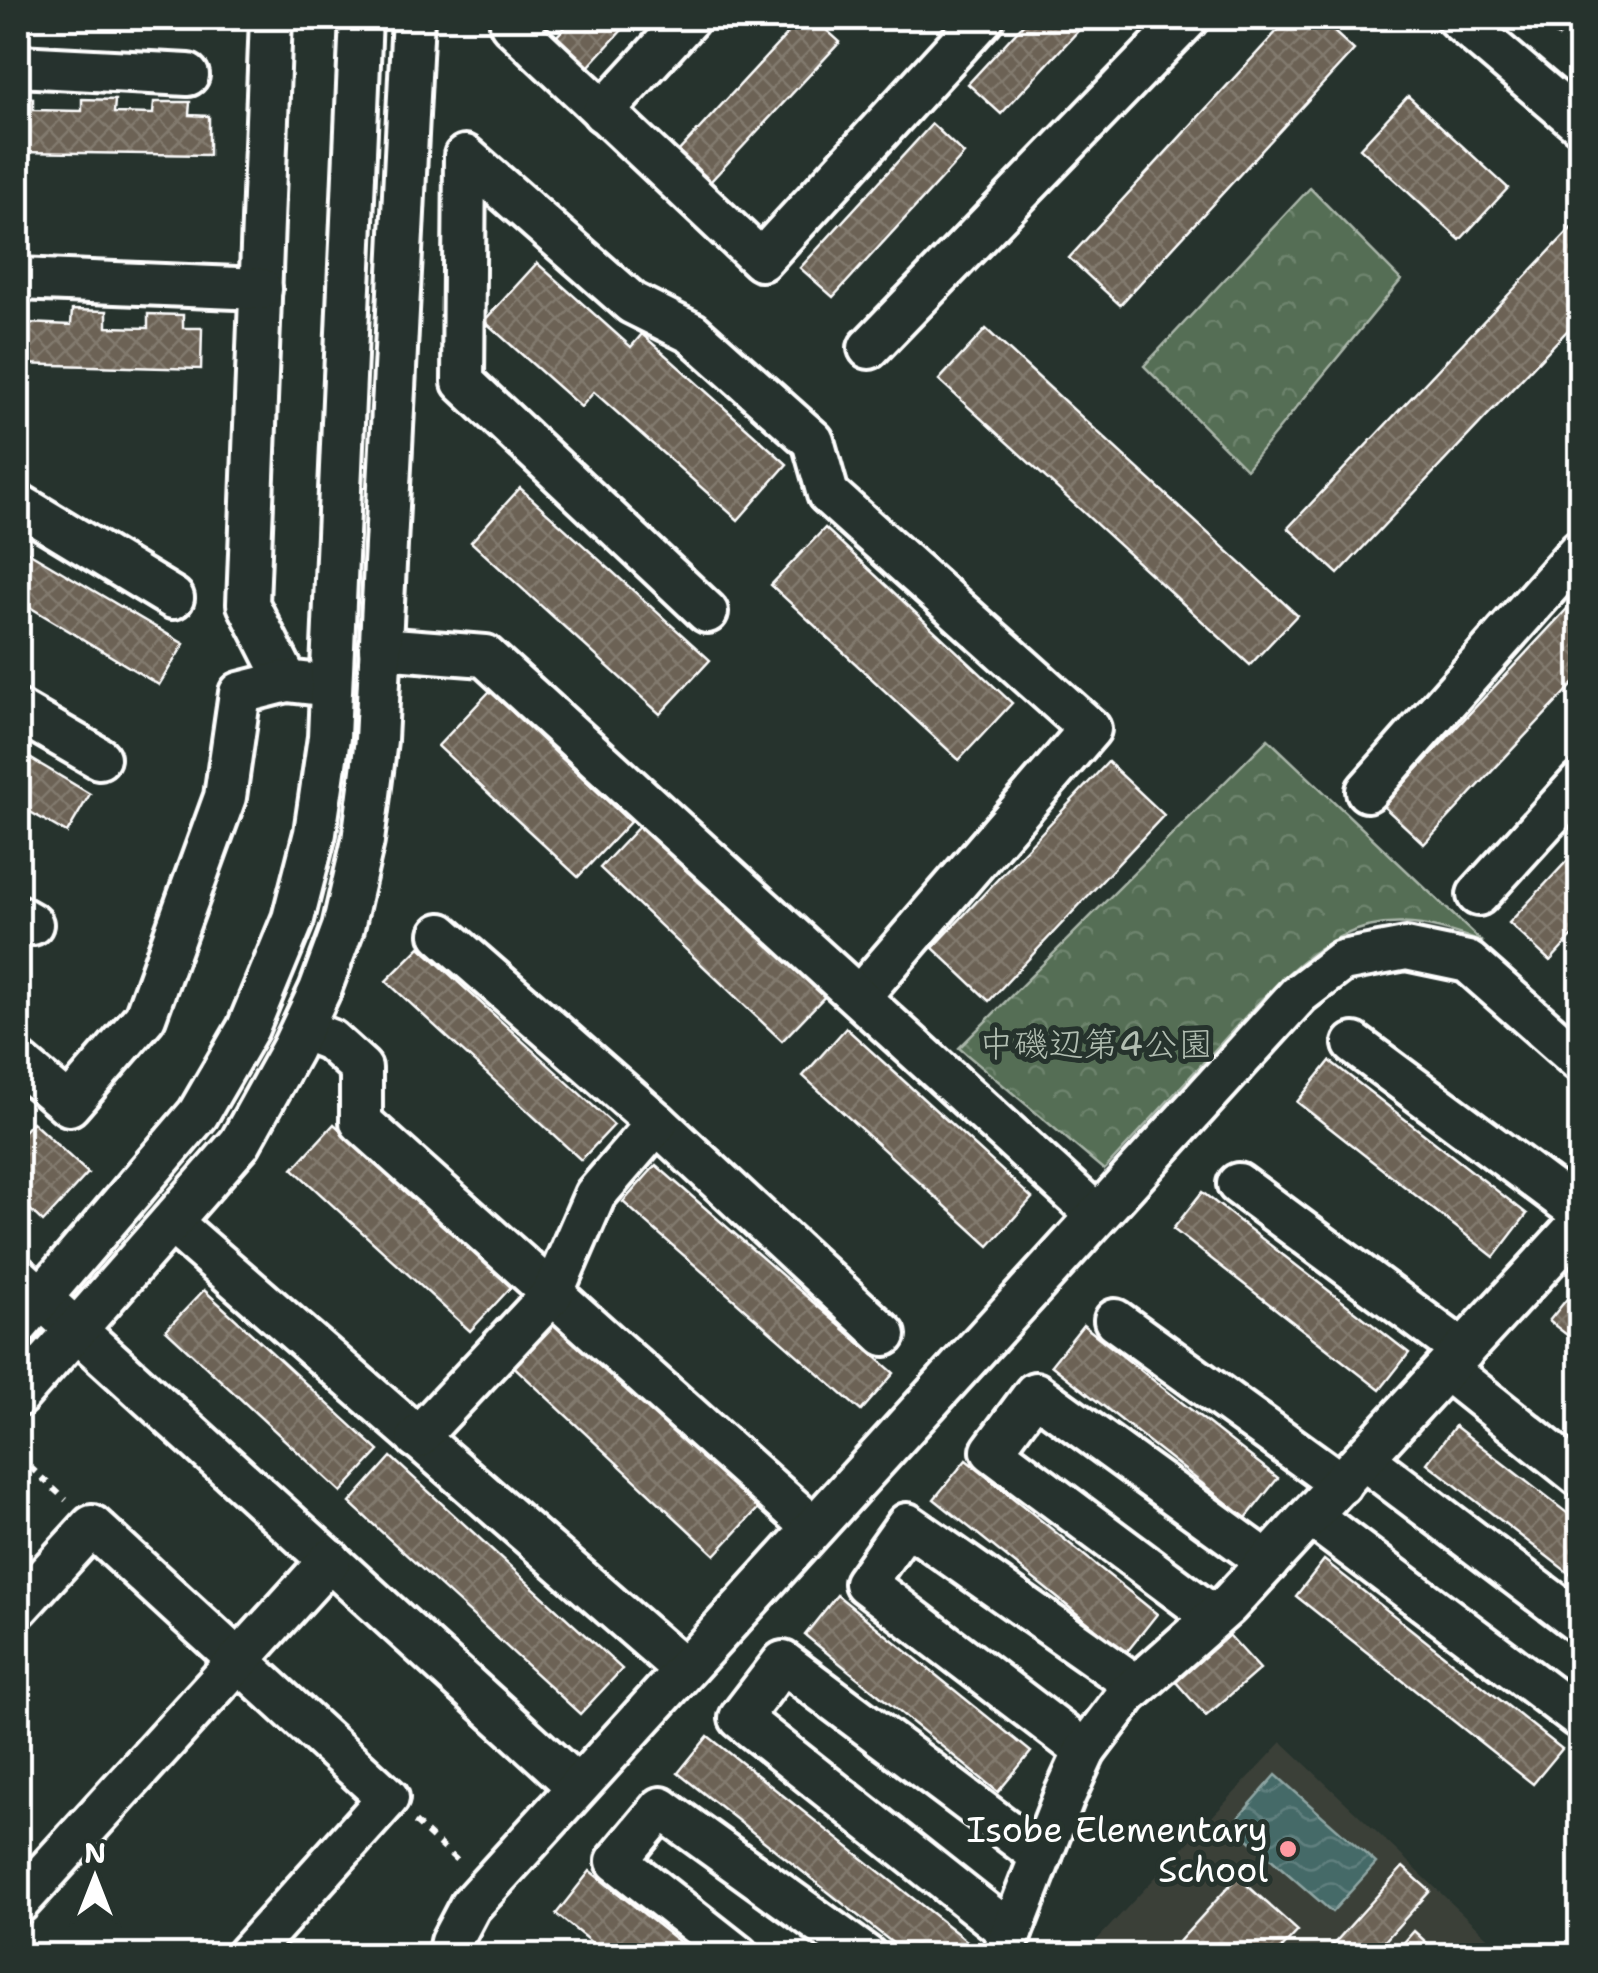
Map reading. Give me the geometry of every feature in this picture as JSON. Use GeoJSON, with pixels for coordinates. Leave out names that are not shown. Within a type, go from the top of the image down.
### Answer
{"type":"FeatureCollection","features":[{"type":"Feature","properties":{"kind":"street"},"geometry":{"type":"LineString","coordinates":[[271,18],[248,604],[287,680]]}},
{"type":"Feature","properties":{"kind":"street"},"geometry":{"type":"LineString","coordinates":[[361,18],[329,737],[315,833],[293,918],[248,1028],[198,1114],[26,1300],[78,1331],[577,1786]]}},
{"type":"Feature","properties":{"kind":"street"},"geometry":{"type":"LineString","coordinates":[[18,1396],[240,1143],[302,1029],[342,928],[363,841],[376,740],[413,18]]}},
{"type":"Feature","properties":{"kind":"street"},"geometry":{"type":"LineString","coordinates":[[517,18],[511,24],[761,260],[983,18]]}},
{"type":"Feature","properties":{"kind":"street"},"geometry":{"type":"LineString","coordinates":[[603,112],[689,18]]}},
{"type":"Feature","properties":{"kind":"street"},"geometry":{"type":"LineString","coordinates":[[869,348],[1188,18]]}},
{"type":"Feature","properties":{"kind":"street"},"geometry":{"type":"LineString","coordinates":[[1459,18],[1580,123]]}},
{"type":"Feature","properties":{"kind":"street"},"geometry":{"type":"LineString","coordinates":[[18,66],[188,74]]}},
{"type":"Feature","properties":{"kind":"street"},"geometry":{"type":"LineString","coordinates":[[707,612],[463,382],[465,156],[632,302],[692,333],[813,441],[828,494],[1090,729],[860,997]]}},
{"type":"Feature","properties":{"kind":"street"},"geometry":{"type":"LineString","coordinates":[[18,279],[261,289]]}},
{"type":"Feature","properties":{"kind":"street"},"geometry":{"type":"LineString","coordinates":[[18,504],[173,598]]}},
{"type":"Feature","properties":{"kind":"street"},"geometry":{"type":"LineString","coordinates":[[1367,791],[1580,550]]}},
{"type":"Feature","properties":{"kind":"street"},"geometry":{"type":"LineString","coordinates":[[380,648],[485,656],[1097,1216]]}},
{"type":"Feature","properties":{"kind":"street"},"geometry":{"type":"LineString","coordinates":[[18,1062],[70,1106],[146,1017],[225,797],[240,693],[287,680],[332,685]]}},
{"type":"Feature","properties":{"kind":"street"},"geometry":{"type":"LineString","coordinates":[[18,711],[99,758]]}},
{"type":"Feature","properties":{"kind":"street"},"geometry":{"type":"LineString","coordinates":[[1478,895],[1580,783]]}},
{"type":"Feature","properties":{"kind":"street"},"geometry":{"type":"LineString","coordinates":[[441,934],[657,1124],[884,1335]]}},
{"type":"Feature","properties":{"kind":"street"},"geometry":{"type":"LineString","coordinates":[[448,1956],[470,1906],[1299,994],[1342,961],[1406,949],[1468,962],[1580,1062]]}},
{"type":"Feature","properties":{"kind":"street"},"geometry":{"type":"LineString","coordinates":[[302,1029],[330,1040],[361,1068],[361,1122],[813,1527]]}},
{"type":"Feature","properties":{"kind":"street"},"geometry":{"type":"LineString","coordinates":[[1041,1856],[783,1662],[740,1718],[1006,1944],[1085,1752],[1128,1694],[1268,1562],[1577,1229],[1354,1044]]}},
{"type":"Feature","properties":{"kind":"street"},"geometry":{"type":"LineString","coordinates":[[417,1438],[552,1294],[595,1195],[657,1124]]}},
{"type":"Feature","properties":{"kind":"street"},"geometry":{"type":"LineString","coordinates":[[1238,1184],[1455,1360],[1580,1476]]}},
{"type":"Feature","properties":{"kind":"street"},"geometry":{"type":"LineString","coordinates":[[172,1222],[683,1669]]}},
{"type":"Feature","properties":{"kind":"street"},"geometry":{"type":"LineString","coordinates":[[1115,1320],[1352,1471],[1580,1624]]}},
{"type":"Feature","properties":{"kind":"street"},"geometry":{"type":"LineString","coordinates":[[1214,1616],[992,1451],[1035,1392],[1268,1562]]}},
{"type":"Feature","properties":{"kind":"street"},"geometry":{"type":"LineString","coordinates":[[1311,1516],[1578,1717],[1580,1713]]}},
{"type":"Feature","properties":{"kind":"street"},"geometry":{"type":"LineString","coordinates":[[1085,1752],[865,1583],[907,1524],[1137,1686]]}},
{"type":"Feature","properties":{"kind":"street"},"geometry":{"type":"LineString","coordinates":[[18,1607],[92,1526],[388,1798],[246,1956]]}},
{"type":"Feature","properties":{"kind":"street"},"geometry":{"type":"LineString","coordinates":[[18,1903],[330,1560]]}},
{"type":"Feature","properties":{"kind":"street"},"geometry":{"type":"LineString","coordinates":[[738,1956],[616,1862],[661,1808],[866,1956]]}},
{"type":"Feature","properties":{"kind":"path"},"geometry":{"type":"LineString","coordinates":[[1545,18],[1580,54]]}},
{"type":"Feature","properties":{"kind":"path"},"geometry":{"type":"LineString","coordinates":[[18,1456],[92,1526]]}},
{"type":"Feature","properties":{"kind":"path"},"geometry":{"type":"LineString","coordinates":[[388,1798],[469,1872]]}},
{"type":"Feature","properties":{"kind":"shaded area","name":"Isobe Elementary School"},"geometry":{"type":"Polygon","coordinates":[[[1282,1742],[1506,1955],[1082,1956],[1282,1742]]]}},
{"type":"Feature","properties":{"kind":"green space"},"geometry":{"type":"Polygon","coordinates":[[[1310,188],[1401,280],[1246,469],[1144,366],[1310,188]]]}},
{"type":"Feature","properties":{"kind":"green space","name":"中磯辺第4公園"},"geometry":{"type":"Polygon","coordinates":[[[1268,739],[1483,943],[1438,928],[1400,923],[1366,927],[1336,939],[1280,981],[1104,1170],[959,1048],[1268,739]]]}},
{"type":"Feature","properties":{"kind":"water"},"geometry":{"type":"Polygon","coordinates":[[[1276,1775],[1376,1863],[1332,1912],[1232,1825],[1276,1775]]]}},
{"type":"Feature","properties":{"kind":"building"},"geometry":{"type":"Polygon","coordinates":[[[574,18],[633,18],[588,67],[555,38],[574,18]]]}},
{"type":"Feature","properties":{"kind":"building"},"geometry":{"type":"Polygon","coordinates":[[[802,18],[813,18],[840,42],[710,182],[678,152],[802,18]]]}},
{"type":"Feature","properties":{"kind":"building"},"geometry":{"type":"Polygon","coordinates":[[[1029,18],[1090,18],[1001,114],[968,84],[1029,18]]]}},
{"type":"Feature","properties":{"kind":"building"},"geometry":{"type":"Polygon","coordinates":[[[1289,18],[1319,18],[1354,50],[1120,305],[1069,258],[1289,18]]]}},
{"type":"Feature","properties":{"kind":"building"},"geometry":{"type":"Polygon","coordinates":[[[1408,96],[1508,188],[1460,240],[1360,148],[1408,96]]]}},
{"type":"Feature","properties":{"kind":"building"},"geometry":{"type":"Polygon","coordinates":[[[18,97],[33,98],[33,110],[82,111],[82,99],[115,100],[114,113],[153,114],[154,102],[190,102],[189,115],[209,116],[209,155],[18,152],[18,97]]]}},
{"type":"Feature","properties":{"kind":"building"},"geometry":{"type":"Polygon","coordinates":[[[932,124],[964,154],[833,297],[800,268],[932,124]]]}},
{"type":"Feature","properties":{"kind":"building"},"geometry":{"type":"Polygon","coordinates":[[[1579,220],[1580,317],[1338,574],[1288,528],[1579,220]]]}},
{"type":"Feature","properties":{"kind":"building"},"geometry":{"type":"Polygon","coordinates":[[[537,263],[631,347],[642,334],[787,464],[738,520],[594,392],[581,407],[484,321],[537,263]]]}},
{"type":"Feature","properties":{"kind":"building"},"geometry":{"type":"Polygon","coordinates":[[[18,306],[27,307],[27,323],[71,325],[72,310],[107,311],[107,327],[148,328],[148,314],[183,315],[183,328],[202,328],[201,369],[18,364],[18,306]]]}},
{"type":"Feature","properties":{"kind":"building"},"geometry":{"type":"Polygon","coordinates":[[[986,329],[1297,615],[1250,665],[939,380],[986,329]]]}},
{"type":"Feature","properties":{"kind":"building"},"geometry":{"type":"Polygon","coordinates":[[[520,488],[710,660],[660,714],[471,542],[520,488]]]}},
{"type":"Feature","properties":{"kind":"building"},"geometry":{"type":"Polygon","coordinates":[[[825,528],[1012,703],[959,760],[771,585],[825,528]]]}},
{"type":"Feature","properties":{"kind":"building"},"geometry":{"type":"Polygon","coordinates":[[[18,546],[184,644],[159,685],[18,600],[18,546]]]}},
{"type":"Feature","properties":{"kind":"building"},"geometry":{"type":"Polygon","coordinates":[[[1580,595],[1580,677],[1424,844],[1383,806],[1580,595]]]}},
{"type":"Feature","properties":{"kind":"building"},"geometry":{"type":"Polygon","coordinates":[[[490,691],[630,822],[578,877],[438,746],[490,691]]]}},
{"type":"Feature","properties":{"kind":"building"},"geometry":{"type":"Polygon","coordinates":[[[18,751],[90,794],[67,833],[18,805],[18,751]]]}},
{"type":"Feature","properties":{"kind":"building"},"geometry":{"type":"Polygon","coordinates":[[[1108,762],[1164,815],[989,1001],[933,948],[1108,762]]]}},
{"type":"Feature","properties":{"kind":"building"},"geometry":{"type":"Polygon","coordinates":[[[647,818],[830,991],[782,1041],[600,868],[647,818]]]}},
{"type":"Feature","properties":{"kind":"building"},"geometry":{"type":"Polygon","coordinates":[[[1580,847],[1580,928],[1550,961],[1509,923],[1580,847]]]}},
{"type":"Feature","properties":{"kind":"building"},"geometry":{"type":"Polygon","coordinates":[[[420,947],[614,1125],[581,1160],[386,981],[420,947]]]}},
{"type":"Feature","properties":{"kind":"building"},"geometry":{"type":"Polygon","coordinates":[[[846,1028],[1032,1198],[989,1246],[803,1076],[846,1028]]]}},
{"type":"Feature","properties":{"kind":"building"},"geometry":{"type":"Polygon","coordinates":[[[1330,1061],[1527,1214],[1494,1257],[1297,1102],[1330,1061]]]}},
{"type":"Feature","properties":{"kind":"building"},"geometry":{"type":"Polygon","coordinates":[[[32,1122],[88,1173],[43,1222],[18,1198],[18,1138],[32,1122]]]}},
{"type":"Feature","properties":{"kind":"building"},"geometry":{"type":"Polygon","coordinates":[[[334,1124],[511,1287],[470,1331],[293,1169],[334,1124]]]}},
{"type":"Feature","properties":{"kind":"building"},"geometry":{"type":"Polygon","coordinates":[[[656,1165],[894,1373],[861,1411],[623,1202],[656,1165]]]}},
{"type":"Feature","properties":{"kind":"building"},"geometry":{"type":"Polygon","coordinates":[[[1202,1192],[1409,1353],[1380,1390],[1173,1229],[1202,1192]]]}},
{"type":"Feature","properties":{"kind":"building"},"geometry":{"type":"Polygon","coordinates":[[[1580,1287],[1580,1345],[1549,1321],[1580,1287]]]}},
{"type":"Feature","properties":{"kind":"building"},"geometry":{"type":"Polygon","coordinates":[[[204,1290],[379,1451],[341,1492],[166,1330],[204,1290]]]}},
{"type":"Feature","properties":{"kind":"building"},"geometry":{"type":"Polygon","coordinates":[[[557,1307],[765,1501],[715,1555],[507,1360],[557,1307]]]}},
{"type":"Feature","properties":{"kind":"building"},"geometry":{"type":"Polygon","coordinates":[[[1083,1325],[1278,1478],[1246,1518],[1051,1365],[1083,1325]]]}},
{"type":"Feature","properties":{"kind":"building"},"geometry":{"type":"Polygon","coordinates":[[[1455,1426],[1580,1523],[1580,1582],[1427,1463],[1455,1426]]]}},
{"type":"Feature","properties":{"kind":"building"},"geometry":{"type":"Polygon","coordinates":[[[391,1457],[622,1669],[580,1714],[350,1503],[391,1457]]]}},
{"type":"Feature","properties":{"kind":"building"},"geometry":{"type":"Polygon","coordinates":[[[966,1460],[1157,1614],[1126,1653],[934,1499],[966,1460]]]}},
{"type":"Feature","properties":{"kind":"building"},"geometry":{"type":"Polygon","coordinates":[[[1324,1560],[1562,1749],[1533,1784],[1296,1596],[1324,1560]]]}},
{"type":"Feature","properties":{"kind":"building"},"geometry":{"type":"Polygon","coordinates":[[[837,1595],[1031,1752],[998,1792],[805,1635],[837,1595]]]}},
{"type":"Feature","properties":{"kind":"building"},"geometry":{"type":"Polygon","coordinates":[[[1229,1635],[1260,1669],[1206,1716],[1176,1682],[1229,1635]]]}},
{"type":"Feature","properties":{"kind":"building"},"geometry":{"type":"Polygon","coordinates":[[[708,1736],[972,1945],[964,1956],[909,1956],[678,1773],[708,1736]]]}},
{"type":"Feature","properties":{"kind":"building"},"geometry":{"type":"Polygon","coordinates":[[[1403,1867],[1430,1891],[1371,1956],[1341,1956],[1331,1947],[1403,1867]]]}},
{"type":"Feature","properties":{"kind":"building"},"geometry":{"type":"Polygon","coordinates":[[[590,1871],[697,1956],[608,1956],[556,1914],[590,1871]]]}},
{"type":"Feature","properties":{"kind":"building"},"geometry":{"type":"Polygon","coordinates":[[[1242,1872],[1252,1881],[1248,1886],[1298,1931],[1281,1949],[1288,1956],[1166,1956],[1242,1872]]]}},
{"type":"Feature","properties":{"kind":"building"},"geometry":{"type":"Polygon","coordinates":[[[1414,1931],[1441,1956],[1392,1956],[1414,1931]]]}},
{"type":"Feature","properties":{"kind":"place","name":"Isobe Elementary School"},"geometry":{"type":"Point","coordinates":[1288,1849]}}]}
